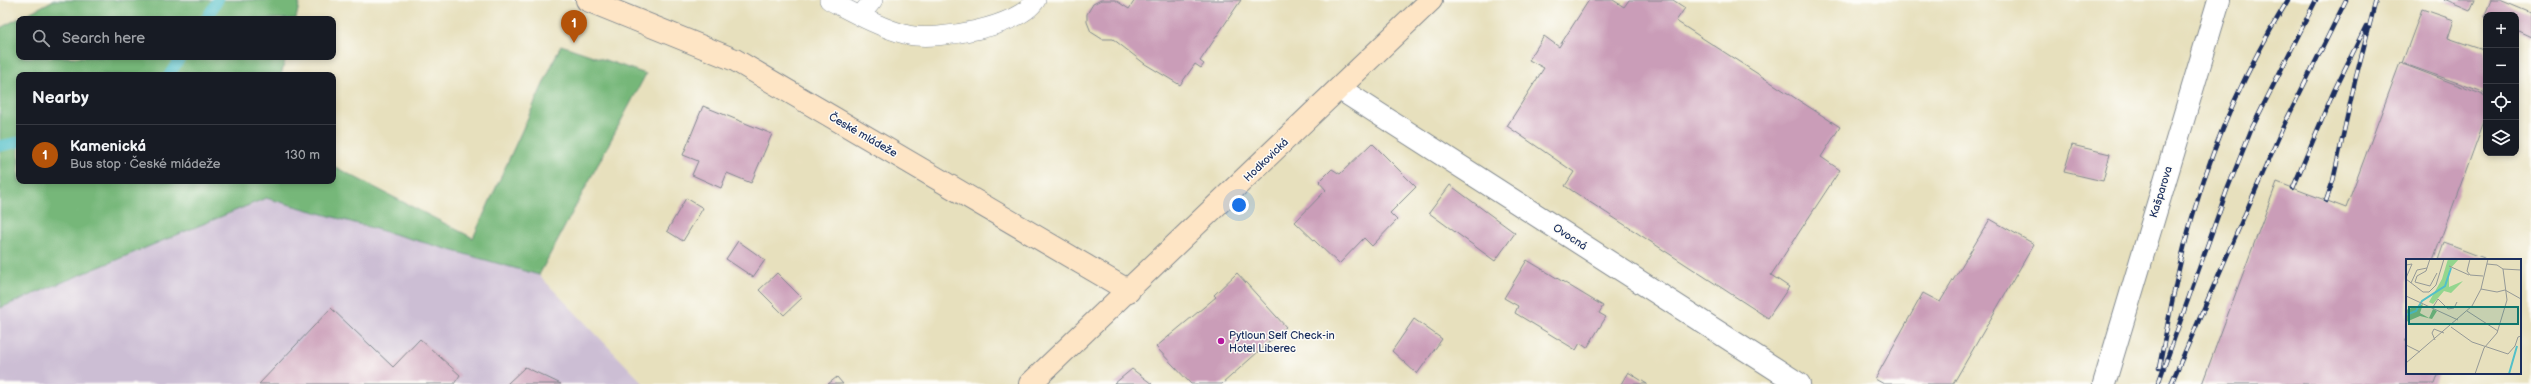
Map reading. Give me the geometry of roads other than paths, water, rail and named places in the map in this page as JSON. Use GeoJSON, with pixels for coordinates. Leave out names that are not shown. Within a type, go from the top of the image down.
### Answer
{"type":"FeatureCollection","features":[{"type":"Feature","properties":{"kind":"street","name":"České mládeže"},"geometry":{"type":"LineString","coordinates":[[587,0],[735,60],[1129,290]]}},
{"type":"Feature","properties":{"kind":"street","name":"Hodkovická"},"geometry":{"type":"LineString","coordinates":[[1030,384],[1340,89],[1431,0]]}},
{"type":"Feature","properties":{"kind":"street","name":"Kašparova"},"geometry":{"type":"LineString","coordinates":[[2104,384],[2218,0]]}},
{"type":"Feature","properties":{"kind":"street","name":"Ovocná"},"geometry":{"type":"LineString","coordinates":[[1340,89],[1799,384]]}},
{"type":"Feature","properties":{"kind":"lane"},"geometry":{"type":"LineString","coordinates":[[829,0],[860,16],[908,35],[955,35],[1005,22],[1032,8],[1036,0]]}},
{"type":"Feature","properties":{"kind":"lane"},"geometry":{"type":"LineString","coordinates":[[860,16],[873,0]]}},
{"type":"Feature","properties":{"kind":"waterway"},"geometry":{"type":"LineString","coordinates":[[208,16],[218,0]]}},
{"type":"Feature","properties":{"kind":"waterway"},"geometry":{"type":"LineString","coordinates":[[171,72],[179,60]]}},
{"type":"Feature","properties":{"kind":"waterway"},"geometry":{"type":"LineString","coordinates":[[0,146],[16,143]]}},
{"type":"Feature","properties":{"kind":"railway"},"geometry":{"type":"LineString","coordinates":[[2159,368],[2175,286],[2190,225],[2204,178],[2224,125],[2247,74],[2288,0]]}},
{"type":"Feature","properties":{"kind":"railway"},"geometry":{"type":"LineString","coordinates":[[2158,384],[2227,190],[2252,128],[2316,0]]}},
{"type":"Feature","properties":{"kind":"railway"},"geometry":{"type":"LineString","coordinates":[[2171,384],[2283,127],[2346,0]]}},
{"type":"Feature","properties":{"kind":"railway"},"geometry":{"type":"LineString","coordinates":[[2326,201],[2333,181],[2355,81],[2376,0]]}},
{"type":"Feature","properties":{"kind":"railway"},"geometry":{"type":"LineString","coordinates":[[2293,188],[2334,91],[2366,26]]}},
{"type":"Feature","properties":{"kind":"place","name":"Kamenická"},"geometry":{"type":"Point","coordinates":[574,43]}},
{"type":"Feature","properties":{"kind":"place","name":"Pytloun Self Check-in Hotel Liberec"},"geometry":{"type":"Point","coordinates":[1221,341]}}]}
